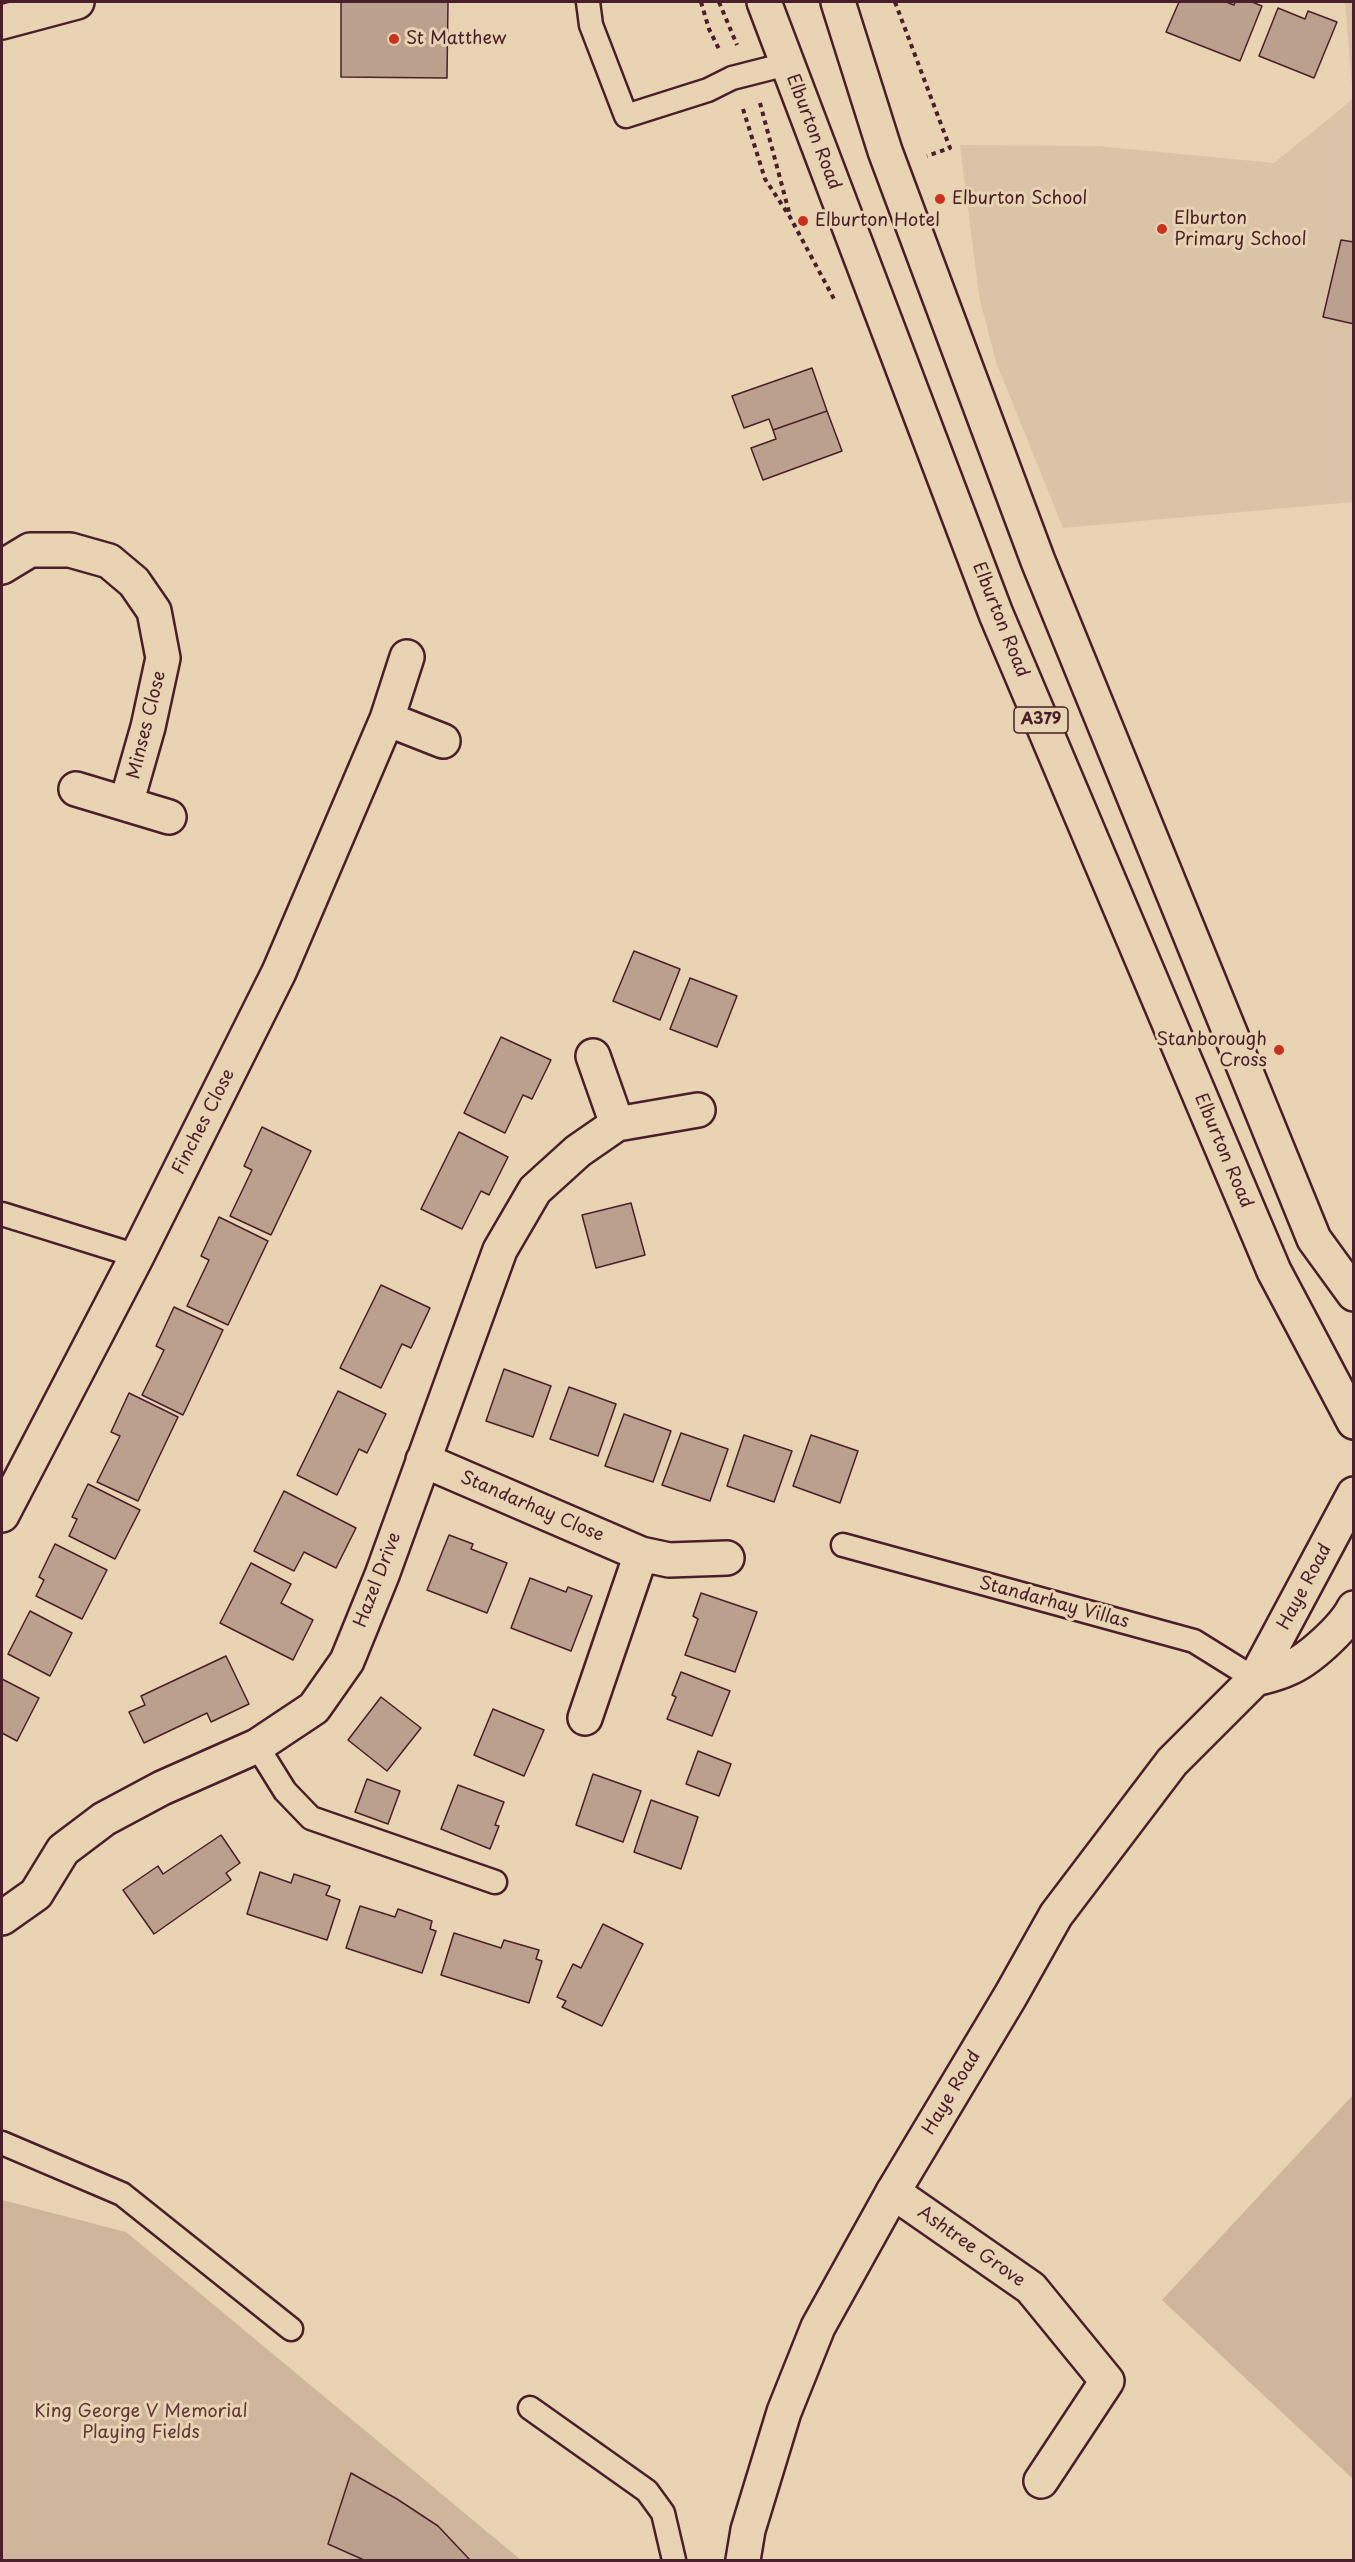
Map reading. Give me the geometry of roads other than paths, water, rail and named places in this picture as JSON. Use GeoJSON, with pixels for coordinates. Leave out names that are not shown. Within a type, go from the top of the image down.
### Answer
{"type":"FeatureCollection","features":[{"type":"Feature","properties":{"kind":"street"},"geometry":{"type":"LineString","coordinates":[[2,22],[77,2]]}},
{"type":"Feature","properties":{"kind":"street","name":"Elburton Road"},"geometry":{"type":"LineString","coordinates":[[764,2],[996,614],[1274,1271],[1353,1422]]}},
{"type":"Feature","properties":{"kind":"street"},"geometry":{"type":"LineString","coordinates":[[838,2],[885,151],[1042,572],[1314,1239],[1353,1294]]}},
{"type":"Feature","properties":{"kind":"street","name":"Minses Close"},"geometry":{"type":"LineString","coordinates":[[2,567],[30,549],[70,550],[109,561],[134,582],[154,611],[163,658],[148,727],[126,804]]}},
{"type":"Feature","properties":{"kind":"street","name":"Finches Close"},"geometry":{"type":"LineString","coordinates":[[2,1515],[137,1256],[279,972],[387,719],[407,657]]}},
{"type":"Feature","properties":{"kind":"street"},"geometry":{"type":"LineString","coordinates":[[387,719],[443,741]]}},
{"type":"Feature","properties":{"kind":"street","name":"Minses Close"},"geometry":{"type":"LineString","coordinates":[[76,789],[169,817]]}},
{"type":"Feature","properties":{"kind":"street"},"geometry":{"type":"LineString","coordinates":[[593,1056],[617,1124]]}},
{"type":"Feature","properties":{"kind":"street","name":"Hazel Drive"},"geometry":{"type":"LineString","coordinates":[[2,1918],[36,1894],[63,1851],[104,1819],[162,1788],[257,1746],[314,1708],[347,1661],[382,1575],[500,1250],[535,1190],[578,1151],[617,1124],[699,1110]]}},
{"type":"Feature","properties":{"kind":"street","name":"Standarhay Close"},"geometry":{"type":"LineString","coordinates":[[423,1460],[641,1554],[669,1560],[727,1558]]}},
{"type":"Feature","properties":{"kind":"street","name":"Haye Road"},"geometry":{"type":"LineString","coordinates":[[743,2560],[748,2530],[784,2412],[818,2327],[892,2192],[1011,1995],[1056,1915],[1172,1762],[1255,1680],[1353,1494]]}},
{"type":"Feature","properties":{"kind":"street"},"geometry":{"type":"LineString","coordinates":[[585,1718],[641,1554]]}},
{"type":"Feature","properties":{"kind":"street","name":"Haye Road"},"geometry":{"type":"LineString","coordinates":[[1255,1680],[1288,1669],[1305,1660],[1352,1615]]}},
{"type":"Feature","properties":{"kind":"street","name":"Ashtree Grove"},"geometry":{"type":"LineString","coordinates":[[892,2192],[1031,2288],[1107,2381],[1041,2481]]}},
{"type":"Feature","properties":{"kind":"lane"},"geometry":{"type":"LineString","coordinates":[[588,2],[591,25],[626,116],[708,90],[732,78],[788,64]]}},
{"type":"Feature","properties":{"kind":"lane"},"geometry":{"type":"LineString","coordinates":[[2,1214],[137,1256]]}},
{"type":"Feature","properties":{"kind":"lane","name":"Standarhay Villas"},"geometry":{"type":"LineString","coordinates":[[843,1545],[1194,1641],[1255,1680]]}},
{"type":"Feature","properties":{"kind":"lane"},"geometry":{"type":"LineString","coordinates":[[257,1746],[285,1791],[311,1818],[495,1882]]}},
{"type":"Feature","properties":{"kind":"lane"},"geometry":{"type":"LineString","coordinates":[[2,2144],[122,2193],[291,2329]]}},
{"type":"Feature","properties":{"kind":"lane"},"geometry":{"type":"LineString","coordinates":[[530,2408],[647,2491],[663,2513],[674,2560]]}},
{"type":"Feature","properties":{"kind":"place","name":"St Matthew"},"geometry":{"type":"Point","coordinates":[394,39]}},
{"type":"Feature","properties":{"kind":"place","name":"Elburton School"},"geometry":{"type":"Point","coordinates":[940,199]}},
{"type":"Feature","properties":{"kind":"place","name":"Elburton Hotel"},"geometry":{"type":"Point","coordinates":[803,221]}},
{"type":"Feature","properties":{"kind":"place","name":"Elburton Primary School"},"geometry":{"type":"Point","coordinates":[1162,229]}},
{"type":"Feature","properties":{"kind":"place","name":"Stanborough Cross"},"geometry":{"type":"Point","coordinates":[1279,1050]}},
{"type":"Feature","properties":{"kind":"park label","name":"King George V Memorial Playing Fields"},"geometry":{"type":"Point","coordinates":[141,2422]}}]}
